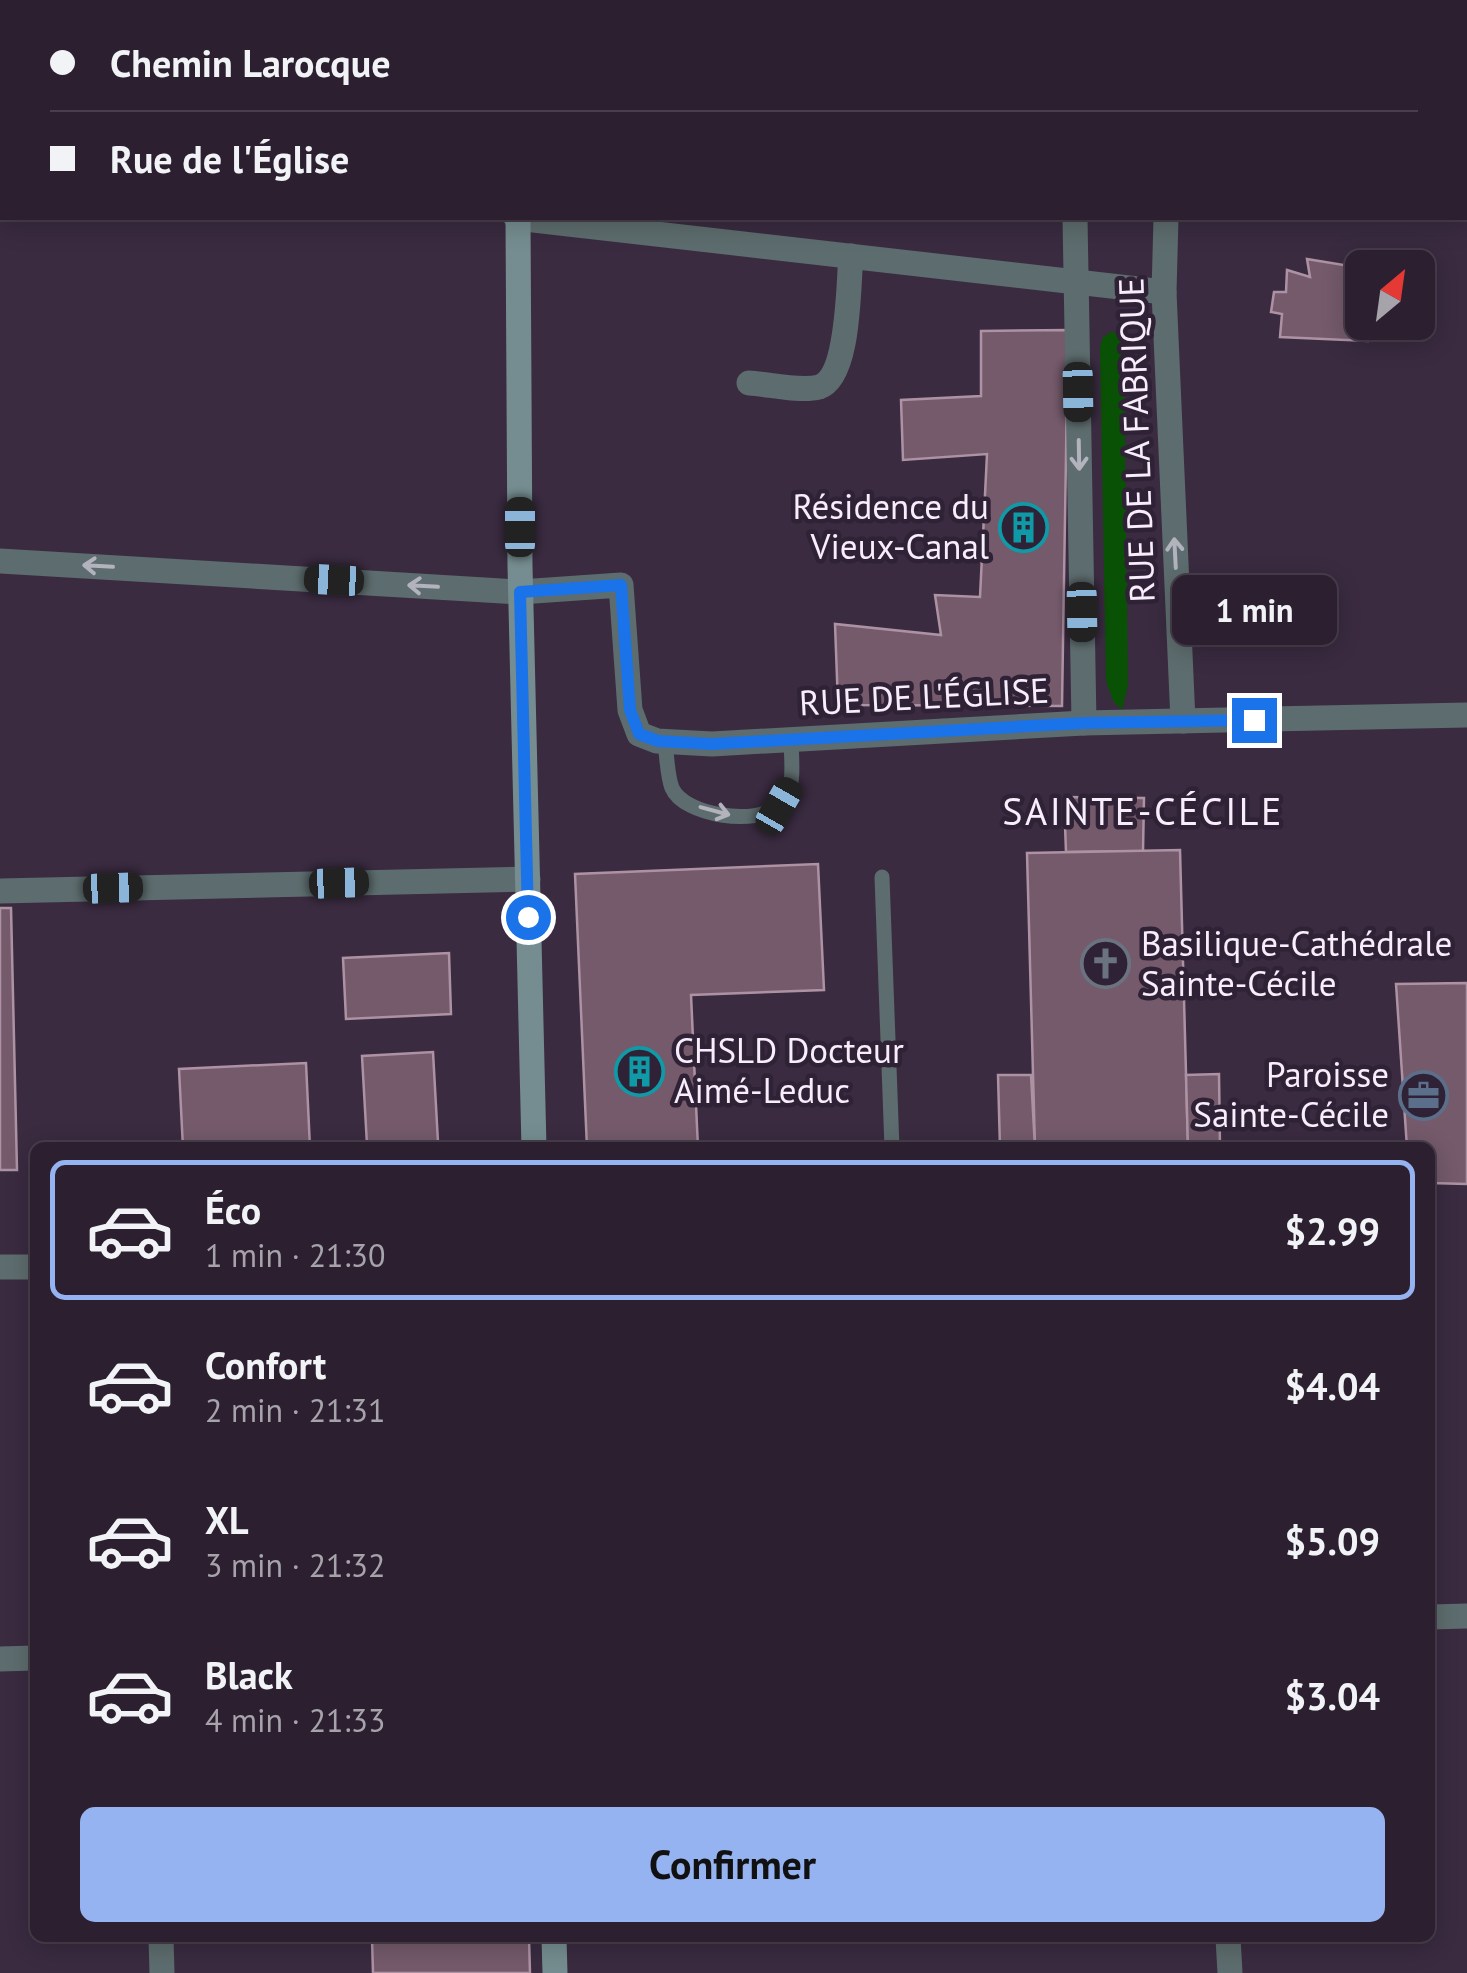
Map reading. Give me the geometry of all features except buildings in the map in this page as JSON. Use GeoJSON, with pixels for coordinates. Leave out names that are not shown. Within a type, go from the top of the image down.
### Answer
{"type":"FeatureCollection","features":[{"type":"Feature","properties":{"kind":"main road"},"geometry":{"type":"LineString","coordinates":[[518,220],[520,592],[534,1142]]}},
{"type":"Feature","properties":{"kind":"main road"},"geometry":{"type":"LineString","coordinates":[[554,1942],[555,1973]]}},
{"type":"Feature","properties":{"kind":"street"},"geometry":{"type":"LineString","coordinates":[[536,220],[1164,292]]}},
{"type":"Feature","properties":{"kind":"street","name":"RUE DE LA FABRIQUE"},"geometry":{"type":"LineString","coordinates":[[1074,220],[1084,723]]}},
{"type":"Feature","properties":{"kind":"street","name":"RUE DE LA FABRIQUE"},"geometry":{"type":"LineString","coordinates":[[1166,220],[1164,292],[1183,721]]}},
{"type":"Feature","properties":{"kind":"street"},"geometry":{"type":"LineString","coordinates":[[748,383],[818,387],[831,378],[841,361],[851,256]]}},
{"type":"Feature","properties":{"kind":"street"},"geometry":{"type":"LineString","coordinates":[[0,560],[520,592],[621,585],[630,710],[639,734],[665,742]]}},
{"type":"Feature","properties":{"kind":"street","name":"RUE DE L'ÉGLISE"},"geometry":{"type":"LineString","coordinates":[[665,742],[1084,723],[1467,715]]}},
{"type":"Feature","properties":{"kind":"street"},"geometry":{"type":"LineString","coordinates":[[0,891],[528,879]]}},
{"type":"Feature","properties":{"kind":"street"},"geometry":{"type":"LineString","coordinates":[[0,1268],[30,1266]]}},
{"type":"Feature","properties":{"kind":"street"},"geometry":{"type":"LineString","coordinates":[[1435,1617],[1467,1616]]}},
{"type":"Feature","properties":{"kind":"street"},"geometry":{"type":"LineString","coordinates":[[0,1659],[30,1658]]}},
{"type":"Feature","properties":{"kind":"street"},"geometry":{"type":"LineString","coordinates":[[162,1942],[162,1973]]}},
{"type":"Feature","properties":{"kind":"street"},"geometry":{"type":"LineString","coordinates":[[1228,1942],[1230,1973]]}},
{"type":"Feature","properties":{"kind":"lane"},"geometry":{"type":"LineString","coordinates":[[665,742],[672,789],[680,799],[716,815],[756,817],[779,806],[792,784],[790,739]]}},
{"type":"Feature","properties":{"kind":"lane"},"geometry":{"type":"LineString","coordinates":[[882,877],[892,1142]]}},
{"type":"Feature","properties":{"kind":"green space"},"geometry":{"type":"Polygon","coordinates":[[[1113,331],[1124,343],[1128,685],[1122,710],[1113,701],[1106,681],[1100,347],[1103,337],[1113,331]]]}},
{"type":"Feature","properties":{"kind":"place","name":"Résidence du Vieux-Canal"},"geometry":{"type":"Point","coordinates":[1024,527]}},
{"type":"Feature","properties":{"kind":"place","name":"Basilique-Cathédrale Sainte-Cécile"},"geometry":{"type":"Point","coordinates":[1106,964]}},
{"type":"Feature","properties":{"kind":"place","name":"CHSLD Docteur Aimé-Leduc"},"geometry":{"type":"Point","coordinates":[639,1071]}},
{"type":"Feature","properties":{"kind":"place","name":"Paroisse Sainte-Cécile"},"geometry":{"type":"Point","coordinates":[1424,1095]}},
{"type":"Feature","properties":{"kind":"district","name":"SAINTE-CÉCILE"},"geometry":{"type":"Point","coordinates":[1143,812]}},
{"type":"Feature","properties":{"kind":"route"},"geometry":{"type":"LineString","coordinates":[[528,917],[520,592],[621,585],[630,710],[639,734],[658,741],[712,744],[1084,723],[1254,720]]}}]}
